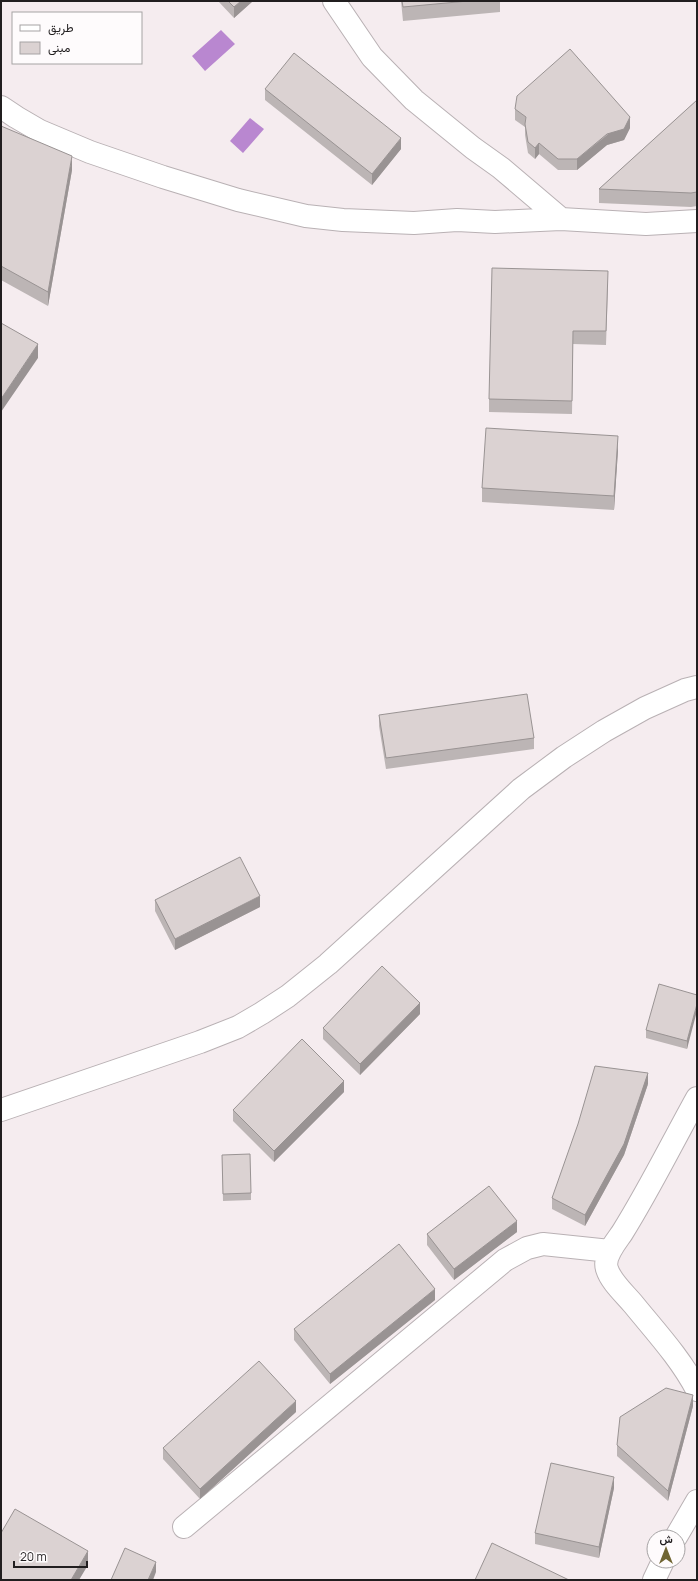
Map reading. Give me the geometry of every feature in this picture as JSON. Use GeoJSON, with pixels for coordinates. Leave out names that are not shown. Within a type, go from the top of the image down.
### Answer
{"type":"FeatureCollection","features":[{"type":"Feature","properties":{"kind":"street"},"geometry":{"type":"LineString","coordinates":[[334,1],[372,57],[414,100],[472,148],[500,168],[561,219]]}},
{"type":"Feature","properties":{"kind":"street"},"geometry":{"type":"LineString","coordinates":[[1,107],[40,131],[90,152],[231,198],[306,216],[344,220],[414,223],[457,220],[495,222],[561,219],[646,224],[697,222]]}},
{"type":"Feature","properties":{"kind":"street"},"geometry":{"type":"LineString","coordinates":[[1,1110],[200,1042],[238,1027],[262,1013],[288,996],[323,969],[521,788],[564,757],[604,731],[645,708],[697,686]]}},
{"type":"Feature","properties":{"kind":"street"},"geometry":{"type":"LineString","coordinates":[[697,1098],[672,1147],[606,1259],[606,1267],[609,1275],[683,1366],[697,1390]]}},
{"type":"Feature","properties":{"kind":"street"},"geometry":{"type":"LineString","coordinates":[[184,1527],[505,1260],[527,1248],[543,1244],[610,1251]]}},
{"type":"Feature","properties":{"kind":"street"},"geometry":{"type":"LineString","coordinates":[[681,1529],[697,1501]]}},
{"type":"Feature","properties":{"kind":"street"},"geometry":{"type":"LineString","coordinates":[[654,1580],[659,1569]]}},
{"type":"Feature","properties":{"kind":"shaded area"},"geometry":{"type":"Polygon","coordinates":[[[221,30],[235,44],[205,71],[192,56],[221,30]]]}},
{"type":"Feature","properties":{"kind":"shaded area"},"geometry":{"type":"Polygon","coordinates":[[[250,118],[264,129],[243,153],[230,141],[250,118]]]}},
{"type":"Feature","properties":{"kind":"building"},"geometry":{"type":"Polygon","coordinates":[[[228,1],[241,1],[234,7],[228,1]]]}},
{"type":"Feature","properties":{"kind":"building"},"geometry":{"type":"Polygon","coordinates":[[[402,1],[468,1],[403,7],[402,1]]]}},
{"type":"Feature","properties":{"kind":"building"},"geometry":{"type":"Polygon","coordinates":[[[570,49],[630,117],[624,129],[607,134],[577,159],[558,159],[539,143],[535,148],[528,142],[525,124],[526,117],[515,109],[517,96],[570,49]]]}},
{"type":"Feature","properties":{"kind":"building"},"geometry":{"type":"Polygon","coordinates":[[[294,53],[401,138],[372,174],[265,89],[294,53]]]}},
{"type":"Feature","properties":{"kind":"building"},"geometry":{"type":"Polygon","coordinates":[[[697,100],[697,192],[599,189],[697,100]]]}},
{"type":"Feature","properties":{"kind":"building"},"geometry":{"type":"Polygon","coordinates":[[[1,126],[72,156],[48,292],[1,266],[1,126]]]}},
{"type":"Feature","properties":{"kind":"building"},"geometry":{"type":"Polygon","coordinates":[[[492,268],[608,271],[606,331],[573,331],[572,401],[489,399],[492,268]]]}},
{"type":"Feature","properties":{"kind":"building"},"geometry":{"type":"Polygon","coordinates":[[[1,323],[38,344],[1,399],[1,323]]]}},
{"type":"Feature","properties":{"kind":"building"},"geometry":{"type":"Polygon","coordinates":[[[486,428],[618,436],[614,496],[482,488],[486,428]]]}},
{"type":"Feature","properties":{"kind":"building"},"geometry":{"type":"Polygon","coordinates":[[[527,694],[534,738],[386,758],[379,715],[527,694]]]}},
{"type":"Feature","properties":{"kind":"building"},"geometry":{"type":"Polygon","coordinates":[[[240,857],[260,896],[175,939],[155,900],[240,857]]]}},
{"type":"Feature","properties":{"kind":"building"},"geometry":{"type":"Polygon","coordinates":[[[382,966],[420,1003],[360,1064],[323,1028],[382,966]]]}},
{"type":"Feature","properties":{"kind":"building"},"geometry":{"type":"Polygon","coordinates":[[[659,984],[697,995],[697,1004],[687,1041],[646,1030],[659,984]]]}},
{"type":"Feature","properties":{"kind":"building"},"geometry":{"type":"Polygon","coordinates":[[[302,1039],[344,1081],[274,1151],[233,1110],[302,1039]]]}},
{"type":"Feature","properties":{"kind":"building"},"geometry":{"type":"Polygon","coordinates":[[[595,1066],[648,1073],[624,1144],[585,1215],[552,1198],[578,1124],[595,1066]]]}},
{"type":"Feature","properties":{"kind":"building"},"geometry":{"type":"Polygon","coordinates":[[[250,1154],[251,1193],[223,1194],[222,1155],[250,1154]]]}},
{"type":"Feature","properties":{"kind":"building"},"geometry":{"type":"Polygon","coordinates":[[[489,1186],[517,1221],[454,1269],[427,1234],[489,1186]]]}},
{"type":"Feature","properties":{"kind":"building"},"geometry":{"type":"Polygon","coordinates":[[[399,1244],[435,1289],[330,1374],[294,1329],[399,1244]]]}},
{"type":"Feature","properties":{"kind":"building"},"geometry":{"type":"Polygon","coordinates":[[[259,1361],[296,1401],[200,1489],[163,1448],[259,1361]]]}},
{"type":"Feature","properties":{"kind":"building"},"geometry":{"type":"Polygon","coordinates":[[[666,1388],[693,1395],[668,1491],[617,1445],[620,1417],[666,1388]]]}},
{"type":"Feature","properties":{"kind":"building"},"geometry":{"type":"Polygon","coordinates":[[[551,1463],[614,1477],[599,1547],[535,1533],[551,1463]]]}},
{"type":"Feature","properties":{"kind":"building"},"geometry":{"type":"Polygon","coordinates":[[[15,1509],[88,1551],[71,1580],[1,1580],[1,1533],[15,1509]]]}},
{"type":"Feature","properties":{"kind":"building"},"geometry":{"type":"Polygon","coordinates":[[[492,1543],[569,1580],[475,1580],[492,1543]]]}},
{"type":"Feature","properties":{"kind":"building"},"geometry":{"type":"Polygon","coordinates":[[[125,1548],[156,1562],[148,1580],[111,1580],[125,1548]]]}}]}
